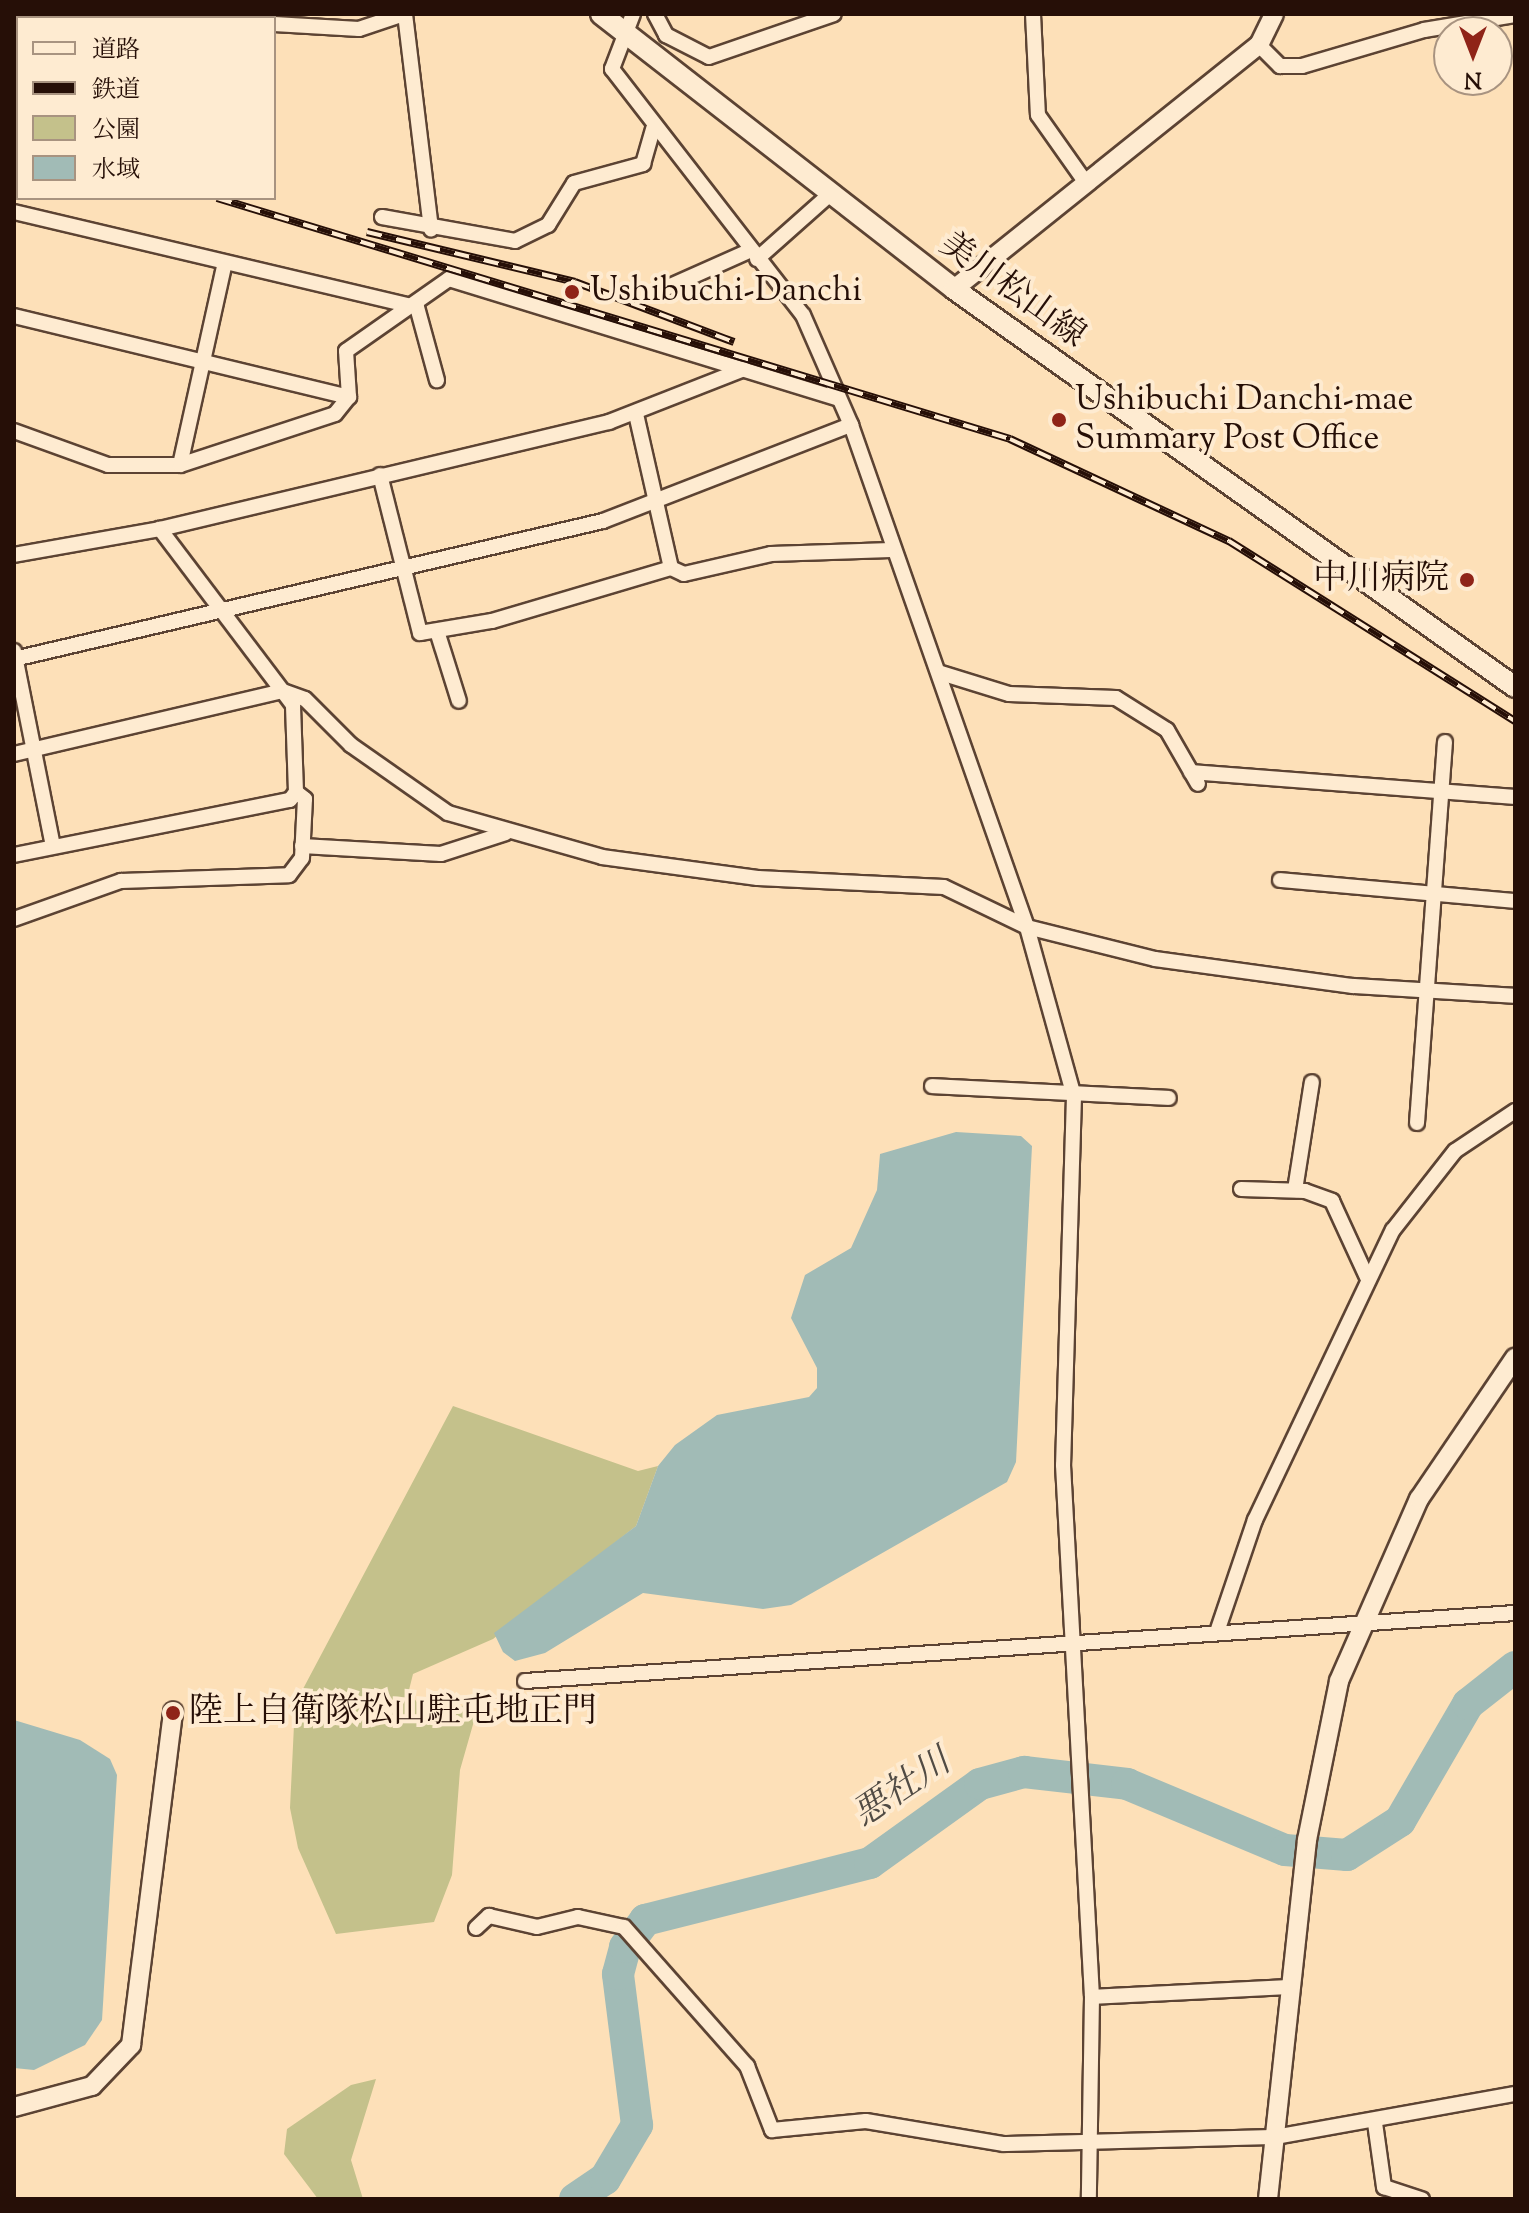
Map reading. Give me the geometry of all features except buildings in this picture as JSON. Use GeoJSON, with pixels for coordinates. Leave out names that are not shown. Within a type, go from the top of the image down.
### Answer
{"type":"FeatureCollection","features":[{"type":"Feature","properties":{"kind":"main road","name":"美川松山線"},"geometry":{"type":"LineString","coordinates":[[601,14],[624,36],[954,289],[1515,687]]}},
{"type":"Feature","properties":{"kind":"street"},"geometry":{"type":"LineString","coordinates":[[276,24],[359,29],[405,14],[431,229]]}},
{"type":"Feature","properties":{"kind":"street"},"geometry":{"type":"LineString","coordinates":[[633,14],[612,69],[653,128],[803,315],[851,425],[891,550],[941,673],[1027,927],[1074,1096],[1062,1390],[1072,1642],[1092,1997],[1089,2199]]}},
{"type":"Feature","properties":{"kind":"street"},"geometry":{"type":"LineString","coordinates":[[655,14],[666,35],[709,57],[834,14]]}},
{"type":"Feature","properties":{"kind":"street"},"geometry":{"type":"LineString","coordinates":[[1033,14],[1038,115],[1086,183]]}},
{"type":"Feature","properties":{"kind":"street"},"geometry":{"type":"LineString","coordinates":[[954,289],[1259,45],[1274,14]]}},
{"type":"Feature","properties":{"kind":"street"},"geometry":{"type":"LineString","coordinates":[[1259,45],[1280,66],[1302,66],[1424,30],[1515,15]]}},
{"type":"Feature","properties":{"kind":"street"},"geometry":{"type":"LineString","coordinates":[[382,217],[501,242],[531,235],[560,213],[574,183],[643,164],[653,128]]}},
{"type":"Feature","properties":{"kind":"street"},"geometry":{"type":"LineString","coordinates":[[666,288],[754,255],[829,195]]}},
{"type":"Feature","properties":{"kind":"street"},"geometry":{"type":"LineString","coordinates":[[14,212],[224,267],[417,307]]}},
{"type":"Feature","properties":{"kind":"street"},"geometry":{"type":"LineString","coordinates":[[180,465],[224,267]]}},
{"type":"Feature","properties":{"kind":"street"},"geometry":{"type":"LineString","coordinates":[[14,431],[108,465],[180,465],[335,414],[349,397],[346,351],[417,307],[449,279],[837,398]]}},
{"type":"Feature","properties":{"kind":"street"},"geometry":{"type":"LineString","coordinates":[[417,307],[437,380]]}},
{"type":"Feature","properties":{"kind":"street"},"geometry":{"type":"LineString","coordinates":[[14,316],[202,367],[349,397]]}},
{"type":"Feature","properties":{"kind":"street"},"geometry":{"type":"LineString","coordinates":[[14,555],[160,529],[636,414],[744,369]]}},
{"type":"Feature","properties":{"kind":"street"},"geometry":{"type":"LineString","coordinates":[[636,414],[671,568]]}},
{"type":"Feature","properties":{"kind":"street"},"geometry":{"type":"LineString","coordinates":[[53,846],[15,656],[224,611],[655,506],[851,425]]}},
{"type":"Feature","properties":{"kind":"street"},"geometry":{"type":"LineString","coordinates":[[380,475],[420,633],[671,568],[684,574],[771,554],[891,550]]}},
{"type":"Feature","properties":{"kind":"street"},"geometry":{"type":"LineString","coordinates":[[14,855],[290,800],[296,792],[293,705],[160,529]]}},
{"type":"Feature","properties":{"kind":"street"},"geometry":{"type":"LineString","coordinates":[[437,631],[459,701]]}},
{"type":"Feature","properties":{"kind":"street"},"geometry":{"type":"LineString","coordinates":[[941,673],[1009,694],[1116,698],[1167,730],[1194,778],[1515,797]]}},
{"type":"Feature","properties":{"kind":"street"},"geometry":{"type":"LineString","coordinates":[[14,754],[283,691],[305,699],[351,745],[448,813],[506,833],[602,857],[758,878],[944,887],[1027,927],[1155,959],[1353,986],[1428,987],[1515,996]]}},
{"type":"Feature","properties":{"kind":"street"},"geometry":{"type":"LineString","coordinates":[[1417,1123],[1445,742]]}},
{"type":"Feature","properties":{"kind":"street"},"geometry":{"type":"LineString","coordinates":[[14,919],[121,881],[289,875],[302,846],[305,799],[296,792]]}},
{"type":"Feature","properties":{"kind":"street"},"geometry":{"type":"LineString","coordinates":[[302,846],[441,854],[506,833]]}},
{"type":"Feature","properties":{"kind":"street"},"geometry":{"type":"LineString","coordinates":[[1280,880],[1515,901]]}},
{"type":"Feature","properties":{"kind":"street"},"geometry":{"type":"LineString","coordinates":[[1295,1190],[1312,1082]]}},
{"type":"Feature","properties":{"kind":"street"},"geometry":{"type":"LineString","coordinates":[[932,1086],[1074,1096],[1169,1098]]}},
{"type":"Feature","properties":{"kind":"street"},"geometry":{"type":"LineString","coordinates":[[1218,1629],[1255,1520],[1367,1277],[1455,1151],[1515,1111]]}},
{"type":"Feature","properties":{"kind":"street"},"geometry":{"type":"LineString","coordinates":[[1241,1189],[1295,1190],[1332,1201],[1367,1277]]}},
{"type":"Feature","properties":{"kind":"street"},"geometry":{"type":"LineString","coordinates":[[1268,2199],[1307,1840],[1324,1736],[1359,1622],[1419,1499],[1515,1358]]}},
{"type":"Feature","properties":{"kind":"street"},"geometry":{"type":"LineString","coordinates":[[525,1681],[1218,1629],[1515,1613]]}},
{"type":"Feature","properties":{"kind":"street"},"geometry":{"type":"LineString","coordinates":[[14,2107],[92,2086],[131,2045],[173,1712]]}},
{"type":"Feature","properties":{"kind":"street"},"geometry":{"type":"LineString","coordinates":[[476,1928],[489,1916],[537,1927],[578,1917],[624,1927],[641,1938],[747,2066],[772,2130],[866,2121],[967,2143],[1275,2137],[1375,2123],[1515,2094]]}},
{"type":"Feature","properties":{"kind":"street"},"geometry":{"type":"LineString","coordinates":[[1092,1997],[1292,1987]]}},
{"type":"Feature","properties":{"kind":"street"},"geometry":{"type":"LineString","coordinates":[[1375,2123],[1384,2187],[1422,2199]]}},
{"type":"Feature","properties":{"kind":"green space"},"geometry":{"type":"Polygon","coordinates":[[[453,1406],[638,1471],[658,1466],[636,1526],[493,1639],[413,1674],[409,1690],[423,1712],[447,1719],[469,1700],[478,1707],[460,1770],[452,1875],[434,1922],[336,1934],[298,1848],[290,1808],[295,1704],[453,1406]]]}},
{"type":"Feature","properties":{"kind":"green space"},"geometry":{"type":"Polygon","coordinates":[[[376,2079],[351,2160],[363,2199],[318,2199],[284,2154],[287,2129],[351,2085],[376,2079]]]}},
{"type":"Feature","properties":{"kind":"water"},"geometry":{"type":"Polygon","coordinates":[[[956,1132],[1021,1136],[1032,1146],[1016,1462],[1007,1482],[791,1605],[763,1609],[643,1593],[545,1653],[515,1661],[503,1652],[494,1633],[636,1526],[658,1466],[675,1445],[717,1415],[809,1397],[817,1388],[817,1368],[791,1318],[805,1275],[851,1248],[877,1190],[880,1154],[956,1132]]]}},
{"type":"Feature","properties":{"kind":"water"},"geometry":{"type":"Polygon","coordinates":[[[14,1720],[80,1740],[110,1759],[117,1775],[102,2020],[85,2045],[34,2070],[14,2068],[14,1720]]]}},
{"type":"Feature","properties":{"kind":"waterway","name":"悪社川"},"geometry":{"type":"LineString","coordinates":[[575,2199],[605,2179],[637,2125],[618,1974],[625,1947],[645,1920],[870,1863],[980,1784],[1024,1772],[1127,1784],[1285,1850],[1347,1855],[1400,1821],[1468,1704],[1515,1667]]}},
{"type":"Feature","properties":{"kind":"railway"},"geometry":{"type":"LineString","coordinates":[[224,200],[1010,439],[1229,541],[1515,721]]}},
{"type":"Feature","properties":{"kind":"railway"},"geometry":{"type":"LineString","coordinates":[[367,232],[575,282],[734,342]]}},
{"type":"Feature","properties":{"kind":"place","name":"Ushibuchi-Danchi"},"geometry":{"type":"Point","coordinates":[572,292]}},
{"type":"Feature","properties":{"kind":"place","name":"Ushibuchi Danchi-mae Summary Post Office"},"geometry":{"type":"Point","coordinates":[1059,420]}},
{"type":"Feature","properties":{"kind":"place","name":"中川病院"},"geometry":{"type":"Point","coordinates":[1467,580]}},
{"type":"Feature","properties":{"kind":"place","name":"陸上自衛隊松山駐屯地正門"},"geometry":{"type":"Point","coordinates":[173,1713]}}]}
